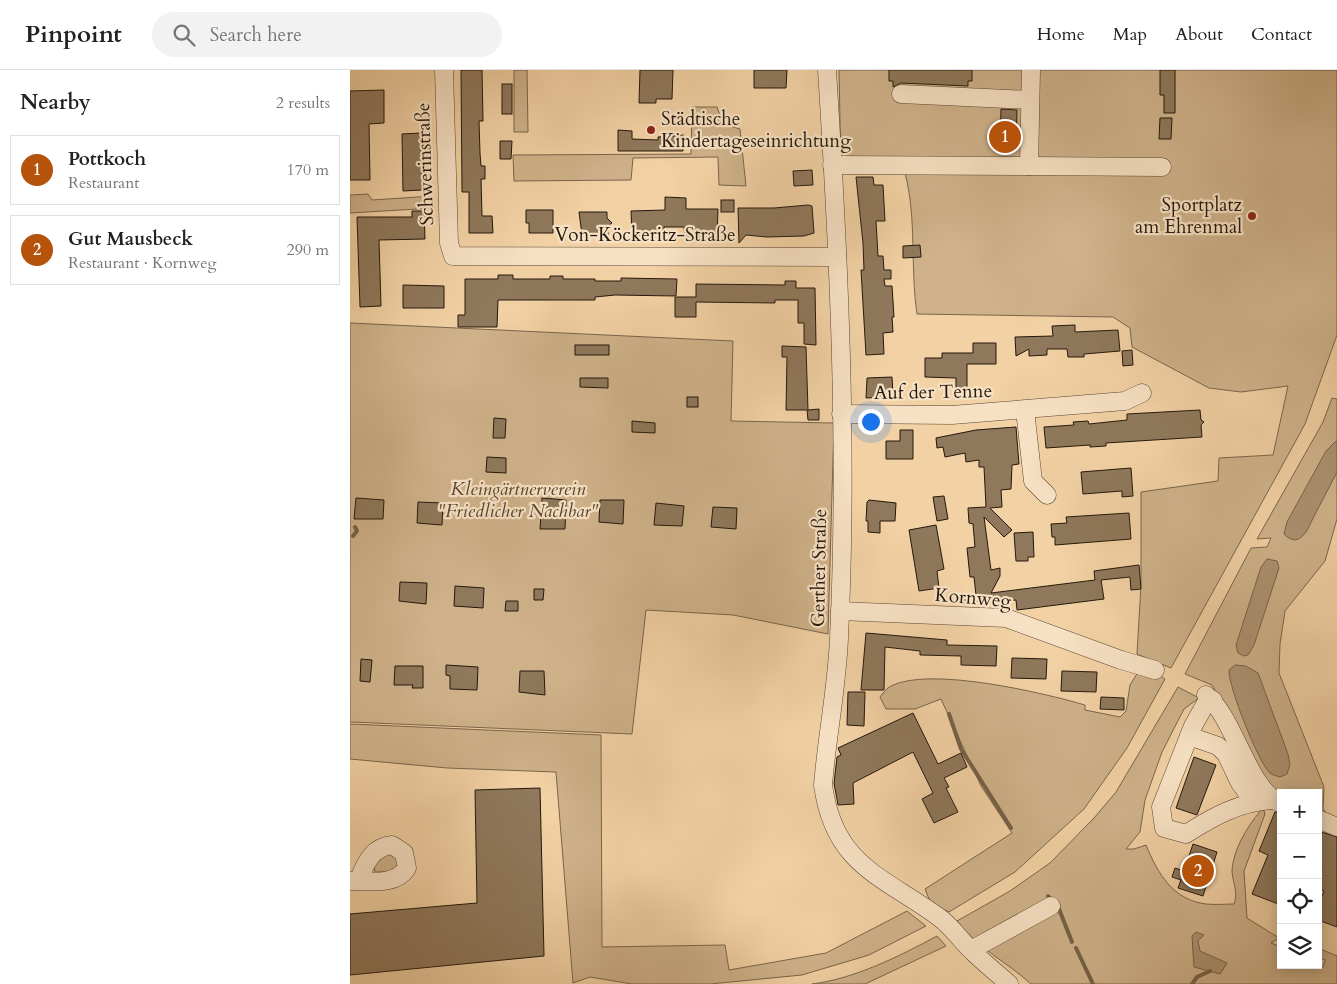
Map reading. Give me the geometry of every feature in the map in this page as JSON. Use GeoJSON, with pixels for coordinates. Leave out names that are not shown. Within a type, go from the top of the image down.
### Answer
{"type":"FeatureCollection","features":[{"type":"Feature","properties":{"kind":"street","name":"Schwerinstraße"},"geometry":{"type":"LineString","coordinates":[[444,70],[449,243],[453,256]]}},
{"type":"Feature","properties":{"kind":"street","name":"Gerther Straße"},"geometry":{"type":"LineString","coordinates":[[827,70],[837,257],[841,414],[838,660],[824,785],[830,820],[849,851],[863,866],[909,900],[940,918],[971,950],[1009,984]]}},
{"type":"Feature","properties":{"kind":"street"},"geometry":{"type":"LineString","coordinates":[[1029,166],[1031,70]]}},
{"type":"Feature","properties":{"kind":"street"},"geometry":{"type":"LineString","coordinates":[[902,94],[1030,100]]}},
{"type":"Feature","properties":{"kind":"street"},"geometry":{"type":"LineString","coordinates":[[832,165],[1162,167]]}},
{"type":"Feature","properties":{"kind":"street","name":"Von-Köckeritz-Straße"},"geometry":{"type":"LineString","coordinates":[[453,256],[837,257]]}},
{"type":"Feature","properties":{"kind":"street","name":"Auf der Tenne"},"geometry":{"type":"LineString","coordinates":[[841,414],[952,415],[1025,410],[1126,401],[1142,393]]}},
{"type":"Feature","properties":{"kind":"street"},"geometry":{"type":"LineString","coordinates":[[1025,410],[1033,481],[1047,495]]}},
{"type":"Feature","properties":{"kind":"street","name":"Kornweg"},"geometry":{"type":"LineString","coordinates":[[840,611],[1006,618],[1121,660],[1155,670]]}},
{"type":"Feature","properties":{"kind":"street"},"geometry":{"type":"LineString","coordinates":[[1209,698],[1250,769],[1277,802],[1253,801],[1213,816],[1186,834],[1164,828],[1161,807],[1189,736],[1209,698]]}},
{"type":"Feature","properties":{"kind":"street"},"geometry":{"type":"LineString","coordinates":[[1189,736],[1218,746],[1226,754],[1240,783],[1253,801]]}},
{"type":"Feature","properties":{"kind":"street"},"geometry":{"type":"LineString","coordinates":[[1322,821],[1337,827]]}},
{"type":"Feature","properties":{"kind":"street"},"geometry":{"type":"LineString","coordinates":[[971,950],[1051,906]]}},
{"type":"Feature","properties":{"kind":"green space"},"geometry":{"type":"Polygon","coordinates":[[[514,70],[527,70],[528,132],[514,132],[514,70]]]}},
{"type":"Feature","properties":{"kind":"green space"},"geometry":{"type":"Polygon","coordinates":[[[839,70],[1337,70],[1337,335],[1305,424],[1171,668],[1137,654],[1141,585],[1141,492],[1218,481],[1219,458],[1273,455],[1288,386],[1241,392],[1209,388],[1132,347],[1130,328],[1113,317],[917,314],[911,208],[905,173],[841,171],[839,70]]]}},
{"type":"Feature","properties":{"kind":"green space"},"geometry":{"type":"Polygon","coordinates":[[[692,107],[717,107],[723,124],[740,129],[746,186],[719,185],[718,157],[633,158],[631,180],[514,181],[513,155],[691,154],[692,107]]]}},
{"type":"Feature","properties":{"kind":"green space"},"geometry":{"type":"Polygon","coordinates":[[[368,194],[372,200],[433,196],[434,208],[350,213],[350,195],[368,194]]]}},
{"type":"Feature","properties":{"kind":"green space","name":"Kleingärtnerverein \"Friedlicher Nachbar\""},"geometry":{"type":"Polygon","coordinates":[[[350,323],[733,341],[731,421],[834,423],[828,634],[733,615],[646,610],[632,734],[350,722],[350,323]]]}},
{"type":"Feature","properties":{"kind":"green space"},"geometry":{"type":"Polygon","coordinates":[[[1332,398],[1337,399],[1337,519],[1325,561],[1285,611],[1280,644],[1279,673],[1324,787],[1323,809],[1327,814],[1322,815],[1322,789],[1277,789],[1277,794],[1263,780],[1212,685],[1185,674],[1251,548],[1267,547],[1271,538],[1257,539],[1323,422],[1332,398]]]}},
{"type":"Feature","properties":{"kind":"green space"},"geometry":{"type":"Polygon","coordinates":[[[1140,669],[1156,673],[1165,679],[1127,748],[1084,809],[1015,872],[949,912],[931,904],[925,889],[1012,833],[981,786],[941,699],[915,709],[886,709],[880,697],[884,692],[891,686],[909,681],[932,679],[959,680],[1043,694],[1085,705],[1085,710],[1120,717],[1126,711],[1130,685],[1140,669]]]}},
{"type":"Feature","properties":{"kind":"green space"},"geometry":{"type":"Polygon","coordinates":[[[1178,687],[1199,698],[1184,709],[1162,752],[1145,800],[1140,832],[1126,849],[1134,849],[1146,845],[1156,866],[1168,884],[1184,897],[1194,902],[1206,904],[1234,904],[1236,891],[1232,874],[1233,861],[1239,844],[1263,808],[1265,814],[1244,871],[1247,918],[1277,937],[1277,939],[1271,943],[1277,945],[1277,969],[1322,969],[1325,960],[1322,959],[1322,950],[1337,956],[1337,984],[1031,984],[965,931],[957,921],[1010,891],[1050,863],[1094,818],[1116,792],[1178,687]]]}},
{"type":"Feature","properties":{"kind":"green space"},"geometry":{"type":"Polygon","coordinates":[[[350,724],[601,735],[602,947],[725,945],[729,970],[826,953],[907,911],[926,926],[869,955],[802,975],[710,984],[632,984],[590,977],[573,983],[556,772],[447,768],[350,759],[350,724]]]}},
{"type":"Feature","properties":{"kind":"green space"},"geometry":{"type":"Polygon","coordinates":[[[388,852],[396,856],[398,863],[396,868],[390,872],[375,872],[373,864],[388,852]]]}},
{"type":"Feature","properties":{"kind":"green space"},"geometry":{"type":"Polygon","coordinates":[[[937,936],[946,946],[865,984],[812,984],[860,972],[892,959],[937,936]]]}},
{"type":"Feature","properties":{"kind":"shaded area"},"geometry":{"type":"Polygon","coordinates":[[[1337,440],[1337,472],[1306,532],[1296,540],[1290,539],[1284,534],[1287,522],[1326,451],[1337,440]]]}},
{"type":"Feature","properties":{"kind":"shaded area"},"geometry":{"type":"Polygon","coordinates":[[[1267,559],[1277,561],[1279,568],[1254,645],[1248,655],[1244,656],[1238,653],[1236,645],[1261,567],[1267,559]]]}},
{"type":"Feature","properties":{"kind":"shaded area"},"geometry":{"type":"Polygon","coordinates":[[[1235,665],[1246,666],[1258,673],[1288,754],[1290,764],[1287,774],[1280,777],[1271,774],[1258,754],[1233,691],[1229,670],[1235,665]]]}},
{"type":"Feature","properties":{"kind":"shaded area"},"geometry":{"type":"Polygon","coordinates":[[[1196,932],[1204,935],[1198,941],[1200,951],[1227,963],[1220,974],[1194,967],[1192,936],[1196,932]]]}},
{"type":"Feature","properties":{"kind":"building"},"geometry":{"type":"Polygon","coordinates":[[[461,70],[482,70],[483,121],[479,121],[481,166],[485,166],[485,179],[481,179],[482,216],[492,216],[493,233],[469,233],[469,192],[462,192],[461,70]]]}},
{"type":"Feature","properties":{"kind":"building"},"geometry":{"type":"Polygon","coordinates":[[[640,70],[673,70],[672,99],[656,99],[656,103],[639,103],[640,70]]]}},
{"type":"Feature","properties":{"kind":"building"},"geometry":{"type":"Polygon","coordinates":[[[754,70],[787,70],[786,88],[754,88],[754,70]]]}},
{"type":"Feature","properties":{"kind":"building"},"geometry":{"type":"Polygon","coordinates":[[[889,70],[972,70],[972,81],[968,81],[968,86],[901,83],[893,87],[893,81],[889,81],[889,70]]]}},
{"type":"Feature","properties":{"kind":"building"},"geometry":{"type":"Polygon","coordinates":[[[1160,70],[1175,70],[1175,113],[1164,113],[1164,95],[1160,95],[1160,70]]]}},
{"type":"Feature","properties":{"kind":"building"},"geometry":{"type":"Polygon","coordinates":[[[502,84],[512,84],[512,114],[502,114],[502,84]]]}},
{"type":"Feature","properties":{"kind":"building"},"geometry":{"type":"Polygon","coordinates":[[[384,90],[384,123],[369,124],[370,180],[350,180],[350,91],[384,90]]]}},
{"type":"Feature","properties":{"kind":"building"},"geometry":{"type":"Polygon","coordinates":[[[1001,109],[1017,110],[1016,150],[1000,150],[1001,109]]]}},
{"type":"Feature","properties":{"kind":"building"},"geometry":{"type":"Polygon","coordinates":[[[1160,118],[1172,118],[1171,139],[1159,139],[1160,118]]]}},
{"type":"Feature","properties":{"kind":"building"},"geometry":{"type":"Polygon","coordinates":[[[618,130],[632,131],[632,139],[658,140],[658,137],[684,135],[683,151],[618,151],[618,130]]]}},
{"type":"Feature","properties":{"kind":"building"},"geometry":{"type":"Polygon","coordinates":[[[421,133],[422,190],[403,191],[402,134],[421,133]]]}},
{"type":"Feature","properties":{"kind":"building"},"geometry":{"type":"Polygon","coordinates":[[[500,141],[512,141],[511,159],[500,159],[500,141]]]}},
{"type":"Feature","properties":{"kind":"building"},"geometry":{"type":"Polygon","coordinates":[[[812,170],[813,185],[794,186],[793,171],[812,170]]]}},
{"type":"Feature","properties":{"kind":"building"},"geometry":{"type":"Polygon","coordinates":[[[856,177],[873,177],[874,185],[883,185],[885,221],[876,221],[878,256],[883,256],[884,270],[891,270],[891,279],[884,279],[885,286],[892,286],[894,317],[892,317],[893,332],[883,333],[884,354],[866,355],[861,270],[864,270],[863,243],[856,177]]]}},
{"type":"Feature","properties":{"kind":"building"},"geometry":{"type":"Polygon","coordinates":[[[665,197],[686,198],[686,209],[718,209],[717,236],[685,236],[684,227],[664,227],[664,235],[632,235],[631,211],[665,210],[665,197]]]}},
{"type":"Feature","properties":{"kind":"building"},"geometry":{"type":"Polygon","coordinates":[[[721,200],[734,200],[734,212],[721,212],[721,200]]]}},
{"type":"Feature","properties":{"kind":"building"},"geometry":{"type":"Polygon","coordinates":[[[812,206],[814,233],[804,236],[767,237],[746,235],[739,243],[738,208],[774,208],[812,206]]]}},
{"type":"Feature","properties":{"kind":"building"},"geometry":{"type":"Polygon","coordinates":[[[526,210],[553,210],[553,233],[529,233],[529,223],[526,223],[526,210]]]}},
{"type":"Feature","properties":{"kind":"building"},"geometry":{"type":"Polygon","coordinates":[[[412,211],[424,211],[425,239],[379,240],[381,306],[360,307],[357,217],[412,217],[412,211]]]}},
{"type":"Feature","properties":{"kind":"building"},"geometry":{"type":"Polygon","coordinates":[[[579,212],[607,212],[607,218],[612,223],[608,226],[608,235],[582,235],[579,212]]]}},
{"type":"Feature","properties":{"kind":"building"},"geometry":{"type":"Polygon","coordinates":[[[920,245],[921,257],[903,258],[903,246],[920,245]]]}},
{"type":"Feature","properties":{"kind":"building"},"geometry":{"type":"Polygon","coordinates":[[[498,275],[513,275],[513,279],[550,279],[550,276],[563,276],[563,279],[595,279],[595,281],[621,281],[621,278],[677,279],[676,296],[615,295],[595,297],[595,300],[498,300],[497,327],[458,327],[458,315],[465,315],[465,279],[498,279],[498,275]]]}},
{"type":"Feature","properties":{"kind":"building"},"geometry":{"type":"Polygon","coordinates":[[[785,281],[796,281],[796,288],[815,288],[816,345],[804,344],[804,323],[798,323],[798,300],[775,300],[775,303],[696,302],[696,317],[675,317],[675,297],[696,297],[696,284],[785,285],[785,281]]]}},
{"type":"Feature","properties":{"kind":"building"},"geometry":{"type":"Polygon","coordinates":[[[403,285],[444,286],[444,308],[403,308],[403,285]]]}},
{"type":"Feature","properties":{"kind":"building"},"geometry":{"type":"Polygon","coordinates":[[[1075,325],[1075,332],[1118,330],[1120,351],[1084,354],[1084,357],[1068,357],[1067,349],[1047,349],[1047,355],[1029,356],[1029,349],[1016,356],[1015,337],[1053,336],[1052,326],[1075,325]]]}},
{"type":"Feature","properties":{"kind":"building"},"geometry":{"type":"Polygon","coordinates":[[[973,343],[996,343],[996,364],[967,364],[967,392],[956,392],[956,378],[925,377],[925,358],[942,358],[942,353],[973,353],[973,343]]]}},
{"type":"Feature","properties":{"kind":"building"},"geometry":{"type":"Polygon","coordinates":[[[575,345],[609,345],[609,355],[575,355],[575,345]]]}},
{"type":"Feature","properties":{"kind":"building"},"geometry":{"type":"Polygon","coordinates":[[[782,346],[806,347],[808,410],[819,409],[819,420],[808,420],[807,410],[786,410],[787,357],[782,357],[782,346]]]}},
{"type":"Feature","properties":{"kind":"building"},"geometry":{"type":"Polygon","coordinates":[[[1132,350],[1133,365],[1123,366],[1122,351],[1132,350]]]}},
{"type":"Feature","properties":{"kind":"building"},"geometry":{"type":"Polygon","coordinates":[[[892,377],[893,394],[885,394],[885,397],[866,398],[867,378],[892,377]]]}},
{"type":"Feature","properties":{"kind":"building"},"geometry":{"type":"Polygon","coordinates":[[[580,378],[608,378],[608,388],[580,387],[580,378]]]}},
{"type":"Feature","properties":{"kind":"building"},"geometry":{"type":"Polygon","coordinates":[[[687,397],[698,397],[698,407],[687,407],[687,397]]]}},
{"type":"Feature","properties":{"kind":"building"},"geometry":{"type":"Polygon","coordinates":[[[1200,410],[1201,420],[1204,422],[1201,425],[1202,437],[1106,443],[1106,446],[1090,447],[1090,445],[1046,448],[1044,427],[1074,425],[1073,422],[1088,421],[1089,424],[1127,420],[1127,414],[1200,410]]]}},
{"type":"Feature","properties":{"kind":"building"},"geometry":{"type":"Polygon","coordinates":[[[494,418],[506,419],[505,438],[493,438],[494,418]]]}},
{"type":"Feature","properties":{"kind":"building"},"geometry":{"type":"Polygon","coordinates":[[[632,421],[655,423],[655,433],[632,432],[632,421]]]}},
{"type":"Feature","properties":{"kind":"building"},"geometry":{"type":"Polygon","coordinates":[[[1016,427],[1019,464],[1012,465],[1011,489],[1001,490],[1002,507],[990,508],[1012,530],[1004,537],[984,517],[991,570],[1000,568],[1000,576],[991,593],[1095,580],[1094,571],[1139,565],[1141,589],[1131,590],[1130,577],[1101,580],[1104,599],[1017,610],[1016,600],[988,603],[963,600],[963,597],[976,595],[974,577],[970,577],[967,548],[975,547],[973,524],[969,523],[968,508],[986,507],[984,467],[979,467],[979,460],[966,462],[965,453],[945,457],[943,447],[937,448],[936,438],[976,430],[1016,427]]]}},
{"type":"Feature","properties":{"kind":"building"},"geometry":{"type":"Polygon","coordinates":[[[900,430],[913,430],[913,459],[886,459],[886,441],[900,441],[900,430]]]}},
{"type":"Feature","properties":{"kind":"building"},"geometry":{"type":"Polygon","coordinates":[[[487,457],[506,458],[506,473],[486,472],[487,457]]]}},
{"type":"Feature","properties":{"kind":"building"},"geometry":{"type":"Polygon","coordinates":[[[1131,468],[1133,496],[1122,497],[1122,491],[1083,494],[1081,472],[1131,468]]]}},
{"type":"Feature","properties":{"kind":"building"},"geometry":{"type":"Polygon","coordinates":[[[944,496],[948,519],[937,521],[933,497],[944,496]]]}},
{"type":"Feature","properties":{"kind":"building"},"geometry":{"type":"Polygon","coordinates":[[[356,498],[384,500],[383,519],[354,519],[356,498]]]}},
{"type":"Feature","properties":{"kind":"building"},"geometry":{"type":"Polygon","coordinates":[[[542,498],[566,500],[565,529],[540,529],[542,498]]]}},
{"type":"Feature","properties":{"kind":"building"},"geometry":{"type":"Polygon","coordinates":[[[600,500],[624,500],[623,524],[599,522],[600,500]]]}},
{"type":"Feature","properties":{"kind":"building"},"geometry":{"type":"Polygon","coordinates":[[[869,500],[896,503],[895,521],[880,521],[880,533],[868,532],[868,521],[866,521],[867,502],[869,500]]]}},
{"type":"Feature","properties":{"kind":"building"},"geometry":{"type":"Polygon","coordinates":[[[418,502],[443,503],[442,525],[417,523],[418,502]]]}},
{"type":"Feature","properties":{"kind":"building"},"geometry":{"type":"Polygon","coordinates":[[[656,503],[684,506],[682,526],[654,525],[656,503]]]}},
{"type":"Feature","properties":{"kind":"building"},"geometry":{"type":"Polygon","coordinates":[[[713,507],[737,508],[736,529],[711,527],[713,507]]]}},
{"type":"Feature","properties":{"kind":"building"},"geometry":{"type":"Polygon","coordinates":[[[1129,513],[1131,539],[1055,545],[1055,537],[1052,537],[1051,524],[1067,523],[1066,517],[1129,513]]]}},
{"type":"Feature","properties":{"kind":"building"},"geometry":{"type":"Polygon","coordinates":[[[936,525],[944,569],[937,571],[939,588],[919,591],[909,530],[936,525]]]}},
{"type":"Feature","properties":{"kind":"building"},"geometry":{"type":"Polygon","coordinates":[[[1033,532],[1034,557],[1028,557],[1028,561],[1016,561],[1014,533],[1033,532]]]}},
{"type":"Feature","properties":{"kind":"building"},"geometry":{"type":"Polygon","coordinates":[[[400,582],[427,583],[426,604],[399,601],[400,582]]]}},
{"type":"Feature","properties":{"kind":"building"},"geometry":{"type":"Polygon","coordinates":[[[455,586],[484,588],[483,608],[454,606],[455,586]]]}},
{"type":"Feature","properties":{"kind":"building"},"geometry":{"type":"Polygon","coordinates":[[[534,589],[544,589],[543,600],[534,600],[534,589]]]}},
{"type":"Feature","properties":{"kind":"building"},"geometry":{"type":"Polygon","coordinates":[[[506,601],[518,601],[518,611],[505,611],[506,601]]]}},
{"type":"Feature","properties":{"kind":"building"},"geometry":{"type":"Polygon","coordinates":[[[866,633],[947,640],[947,645],[997,646],[996,666],[961,665],[961,656],[920,655],[920,651],[885,647],[884,690],[861,690],[866,633]]]}},
{"type":"Feature","properties":{"kind":"building"},"geometry":{"type":"Polygon","coordinates":[[[1012,658],[1047,659],[1046,679],[1011,678],[1012,658]]]}},
{"type":"Feature","properties":{"kind":"building"},"geometry":{"type":"Polygon","coordinates":[[[361,659],[372,660],[370,682],[360,681],[361,659]]]}},
{"type":"Feature","properties":{"kind":"building"},"geometry":{"type":"Polygon","coordinates":[[[446,665],[478,667],[477,690],[450,689],[450,676],[446,675],[446,665]]]}},
{"type":"Feature","properties":{"kind":"building"},"geometry":{"type":"Polygon","coordinates":[[[395,666],[423,666],[423,688],[412,688],[413,685],[394,685],[395,666]]]}},
{"type":"Feature","properties":{"kind":"building"},"geometry":{"type":"Polygon","coordinates":[[[520,671],[544,671],[545,695],[519,692],[520,671]]]}},
{"type":"Feature","properties":{"kind":"building"},"geometry":{"type":"Polygon","coordinates":[[[1062,671],[1097,672],[1096,692],[1061,691],[1062,671]]]}},
{"type":"Feature","properties":{"kind":"building"},"geometry":{"type":"Polygon","coordinates":[[[848,692],[865,692],[864,726],[847,725],[848,692]]]}},
{"type":"Feature","properties":{"kind":"building"},"geometry":{"type":"Polygon","coordinates":[[[1101,697],[1124,698],[1124,710],[1100,709],[1101,697]]]}},
{"type":"Feature","properties":{"kind":"building"},"geometry":{"type":"Polygon","coordinates":[[[913,713],[938,764],[961,753],[967,767],[944,778],[949,787],[946,788],[958,812],[934,823],[922,799],[933,793],[913,752],[853,783],[854,804],[838,805],[834,783],[837,757],[841,755],[838,748],[913,713]]]}},
{"type":"Feature","properties":{"kind":"building"},"geometry":{"type":"Polygon","coordinates":[[[1194,757],[1216,765],[1197,815],[1176,808],[1194,757]]]}},
{"type":"Feature","properties":{"kind":"building"},"geometry":{"type":"Polygon","coordinates":[[[540,788],[544,956],[350,975],[350,914],[477,903],[475,790],[540,788]]]}},
{"type":"Feature","properties":{"kind":"building"},"geometry":{"type":"Polygon","coordinates":[[[1275,812],[1277,812],[1277,903],[1252,894],[1268,855],[1259,851],[1275,812]]]}},
{"type":"Feature","properties":{"kind":"building"},"geometry":{"type":"Polygon","coordinates":[[[1322,832],[1337,837],[1337,927],[1322,921],[1322,896],[1324,891],[1322,890],[1322,832]]]}},
{"type":"Feature","properties":{"kind":"building"},"geometry":{"type":"Polygon","coordinates":[[[1193,844],[1217,852],[1203,896],[1178,888],[1181,880],[1172,877],[1175,868],[1184,871],[1193,844]]]}},
{"type":"Feature","properties":{"kind":"waterway"},"geometry":{"type":"LineString","coordinates":[[353,536],[357,531],[355,527]]}},
{"type":"Feature","properties":{"kind":"waterway"},"geometry":{"type":"LineString","coordinates":[[949,714],[961,749],[1011,828]]}},
{"type":"Feature","properties":{"kind":"waterway"},"geometry":{"type":"LineString","coordinates":[[1048,896],[1059,909],[1072,942]]}},
{"type":"Feature","properties":{"kind":"waterway"},"geometry":{"type":"LineString","coordinates":[[1076,948],[1093,984]]}},
{"type":"Feature","properties":{"kind":"waterway"},"geometry":{"type":"LineString","coordinates":[[1192,984],[1197,977],[1210,971]]}},
{"type":"Feature","properties":{"kind":"place","name":"Städtische Kindertageseinrichtung"},"geometry":{"type":"Point","coordinates":[651,130]}},
{"type":"Feature","properties":{"kind":"place","name":"Pottkoch"},"geometry":{"type":"Point","coordinates":[1005,137]}},
{"type":"Feature","properties":{"kind":"place","name":"Sportplatz am Ehrenmal"},"geometry":{"type":"Point","coordinates":[1252,216]}},
{"type":"Feature","properties":{"kind":"place","name":"Gut Mausbeck"},"geometry":{"type":"Point","coordinates":[1198,871]}}]}
